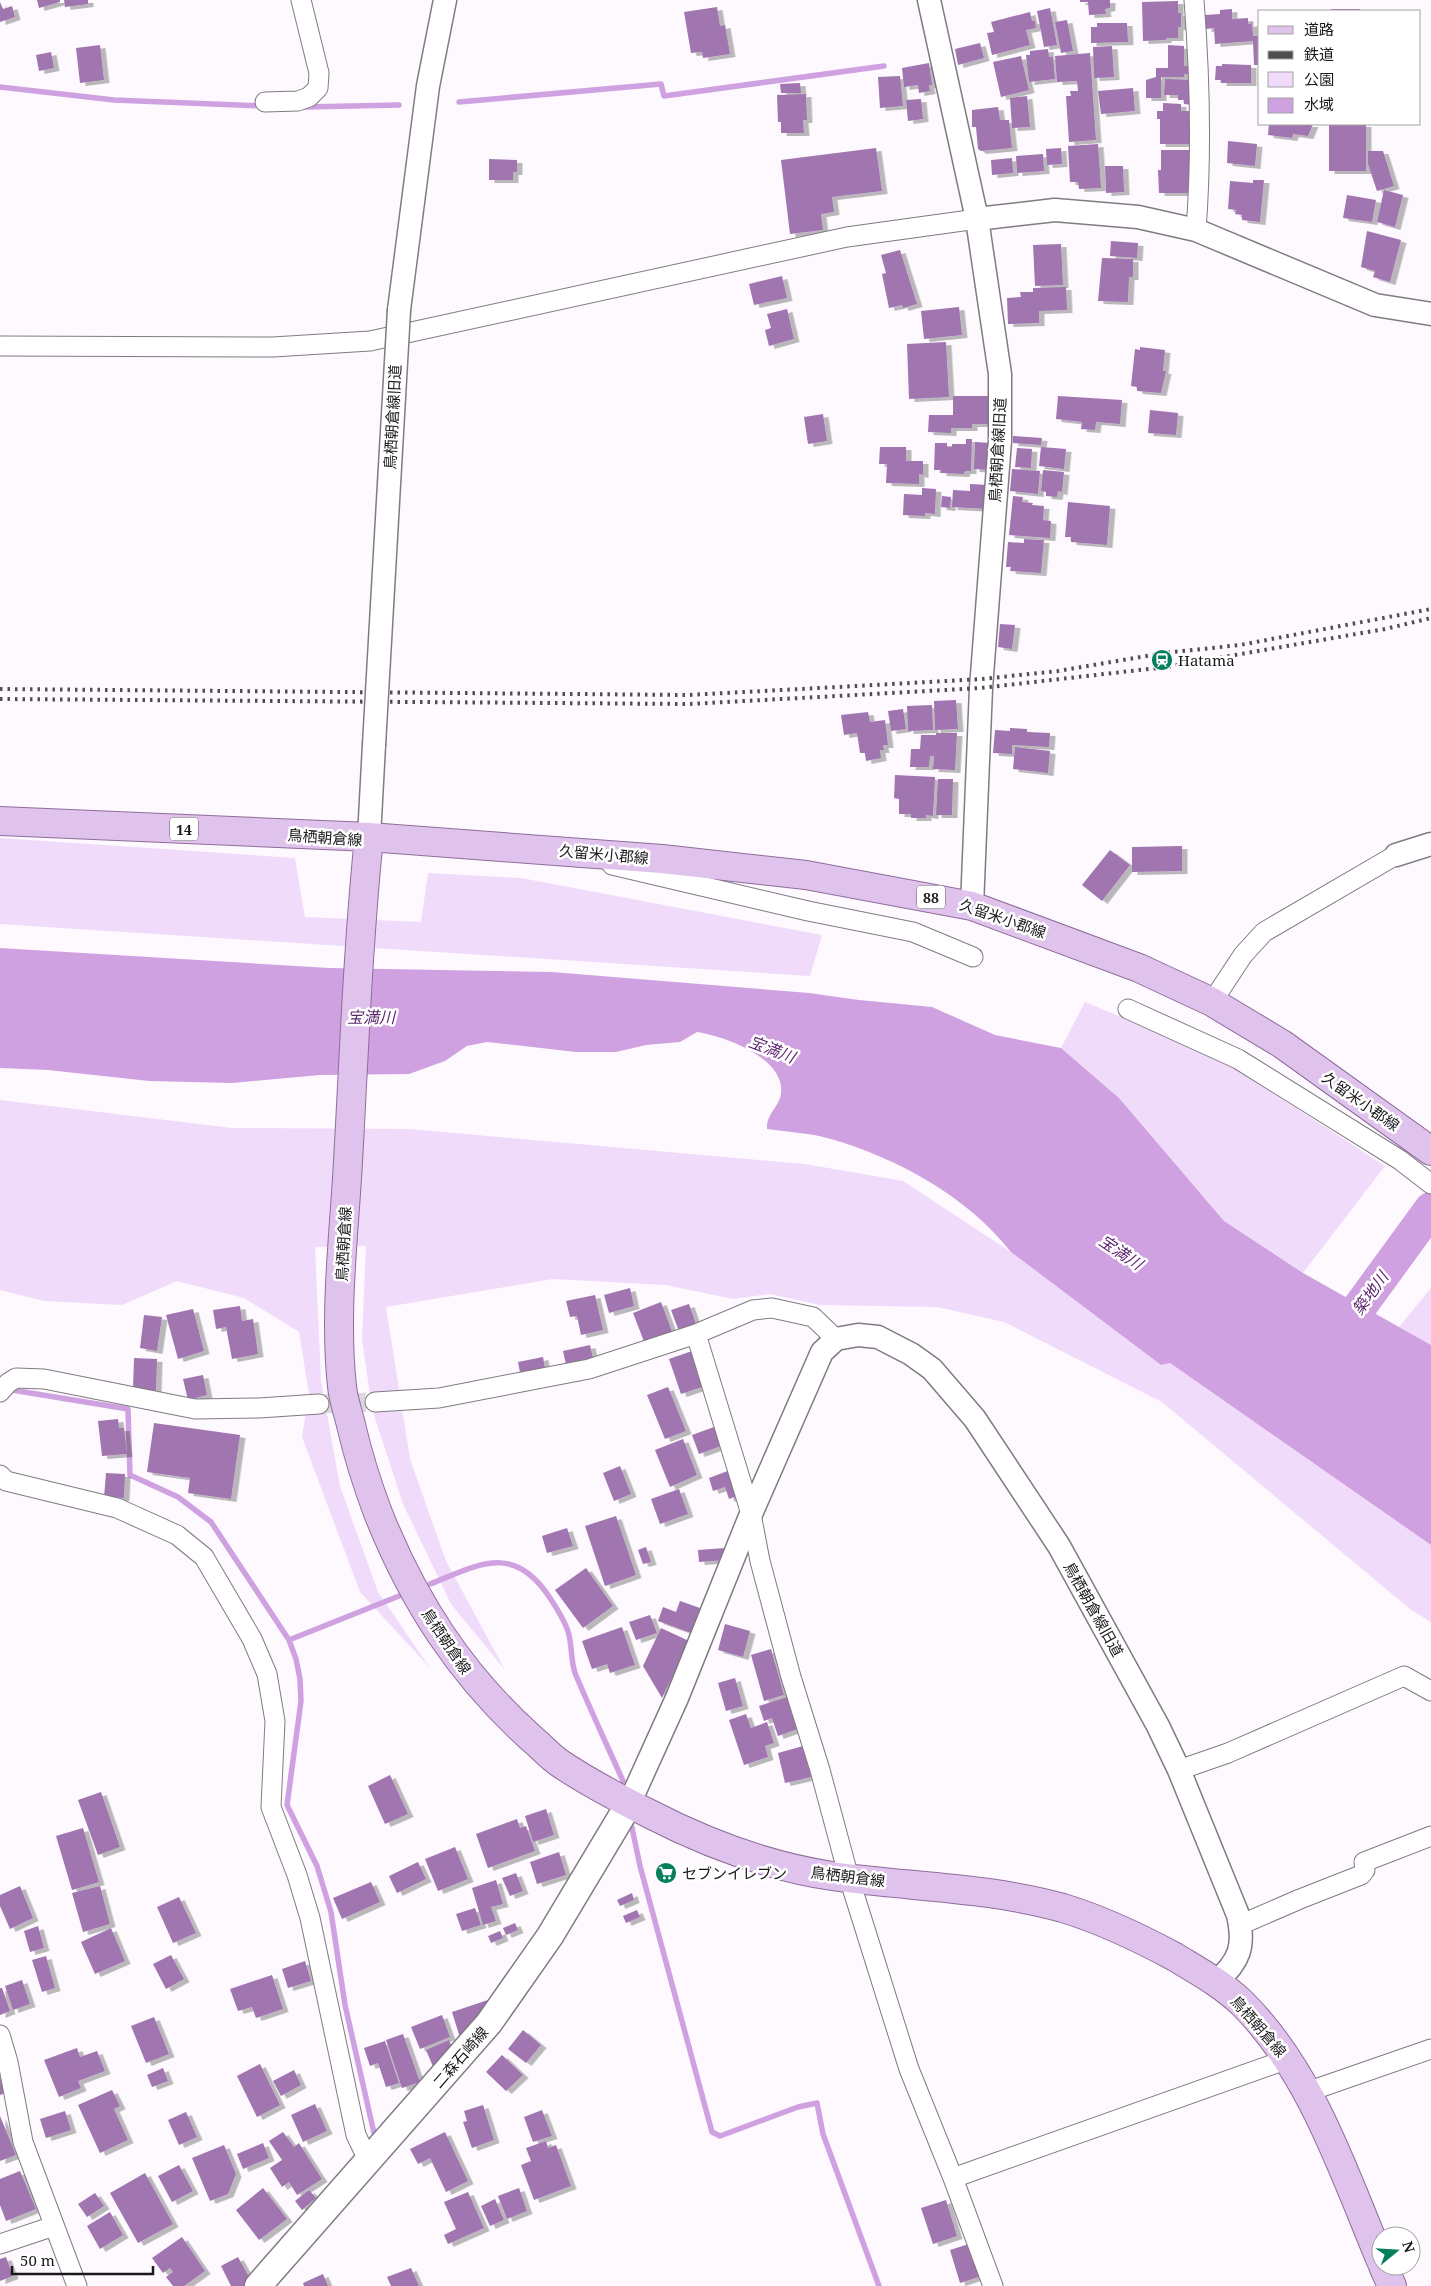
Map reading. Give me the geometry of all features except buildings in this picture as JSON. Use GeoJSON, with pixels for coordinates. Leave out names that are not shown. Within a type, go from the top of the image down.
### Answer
{"type":"FeatureCollection","features":[{"type":"Feature","properties":{"kind":"main road","name":"鳥栖朝倉線"},"geometry":{"type":"LineString","coordinates":[[0,821],[369,838],[363,900],[343,1250],[340,1346],[342,1390],[363,1475],[392,1548],[427,1614],[467,1672],[512,1721],[559,1763],[629,1804],[684,1832],[736,1854],[795,1869],[849,1878],[977,1892],[1064,1909],[1141,1938],[1216,1982],[1246,2008],[1288,2059],[1307,2092],[1348,2177],[1371,2236]]}},
{"type":"Feature","properties":{"kind":"main road","name":"久留米小郡線"},"geometry":{"type":"LineString","coordinates":[[369,838],[544,849],[806,874],[972,906],[1139,968],[1212,1002],[1282,1044],[1431,1151]]}},
{"type":"Feature","properties":{"kind":"main road","name":"二森石崎線"},"geometry":{"type":"LineString","coordinates":[[258,2286],[369,2162],[489,2023],[550,1936],[629,1804]]}},
{"type":"Feature","properties":{"kind":"street"},"geometry":{"type":"LineString","coordinates":[[265,102],[298,101],[309,97],[318,88],[319,73],[301,0]]}},
{"type":"Feature","properties":{"kind":"street","name":"鳥栖朝倉線旧道"},"geometry":{"type":"LineString","coordinates":[[369,838],[399,310],[428,86],[445,0]]}},
{"type":"Feature","properties":{"kind":"street","name":"鳥栖朝倉線旧道"},"geometry":{"type":"LineString","coordinates":[[929,0],[977,219],[1000,374],[1000,441],[981,688],[972,906]]}},
{"type":"Feature","properties":{"kind":"street"},"geometry":{"type":"LineString","coordinates":[[1194,0],[1200,75],[1201,130],[1196,230]]}},
{"type":"Feature","properties":{"kind":"street"},"geometry":{"type":"LineString","coordinates":[[0,346],[273,347],[370,341],[847,237],[1024,212],[1075,210],[1138,217],[1196,230],[1375,305],[1431,314]]}},
{"type":"Feature","properties":{"kind":"street"},"geometry":{"type":"LineString","coordinates":[[1212,1002],[1243,955],[1264,932],[1396,855],[1431,844]]}},
{"type":"Feature","properties":{"kind":"street"},"geometry":{"type":"LineString","coordinates":[[544,849],[808,911],[913,932],[974,957]]}},
{"type":"Feature","properties":{"kind":"street"},"geometry":{"type":"LineString","coordinates":[[1128,1009],[1238,1059],[1400,1160],[1431,1184]]}},
{"type":"Feature","properties":{"kind":"street"},"geometry":{"type":"LineString","coordinates":[[375,1402],[439,1398],[589,1369],[696,1334],[753,1310],[772,1308],[813,1317],[829,1345],[751,1514],[677,1698],[629,1804]]}},
{"type":"Feature","properties":{"kind":"street"},"geometry":{"type":"LineString","coordinates":[[696,1334],[751,1514],[760,1560],[791,1677],[820,1770],[849,1878],[910,2069],[954,2178],[993,2286]]}},
{"type":"Feature","properties":{"kind":"street","name":"鳥栖朝倉線旧道"},"geometry":{"type":"LineString","coordinates":[[829,1345],[858,1335],[878,1337],[911,1354],[932,1369],[975,1419],[1059,1546],[1158,1726],[1179,1770],[1240,1925],[1242,1932],[1240,1951],[1232,1967],[1216,1982]]}},
{"type":"Feature","properties":{"kind":"street"},"geometry":{"type":"LineString","coordinates":[[0,1392],[8,1383],[8,1375],[44,1379],[196,1409],[259,1408],[319,1404]]}},
{"type":"Feature","properties":{"kind":"street"},"geometry":{"type":"LineString","coordinates":[[0,1475],[6,1480],[117,1508],[178,1535],[204,1557],[252,1639],[267,1674],[275,1721],[271,1807],[297,1875],[310,1918],[356,2135],[369,2162]]}},
{"type":"Feature","properties":{"kind":"street"},"geometry":{"type":"LineString","coordinates":[[1179,1770],[1228,1753],[1404,1676],[1431,1691]]}},
{"type":"Feature","properties":{"kind":"street"},"geometry":{"type":"LineString","coordinates":[[1240,1925],[1361,1875],[1365,1870],[1364,1862],[1431,1836]]}},
{"type":"Feature","properties":{"kind":"street"},"geometry":{"type":"LineString","coordinates":[[0,2035],[8,2062],[23,2142],[77,2286]]}},
{"type":"Feature","properties":{"kind":"street"},"geometry":{"type":"LineString","coordinates":[[1307,2092],[1431,2048]]}},
{"type":"Feature","properties":{"kind":"street"},"geometry":{"type":"LineString","coordinates":[[954,2178],[1288,2059]]}},
{"type":"Feature","properties":{"kind":"street"},"geometry":{"type":"LineString","coordinates":[[0,2244],[54,2226]]}},
{"type":"Feature","properties":{"kind":"green space"},"geometry":{"type":"Polygon","coordinates":[[[0,838],[295,858],[305,917],[421,922],[428,873],[521,878],[822,935],[810,976],[0,924],[0,838]]]}},
{"type":"Feature","properties":{"kind":"green space"},"geometry":{"type":"Polygon","coordinates":[[[1085,1002],[1221,1059],[1385,1166],[1303,1273],[1224,1221],[1119,1098],[1061,1048],[1085,1002]]]}},
{"type":"Feature","properties":{"kind":"green space"},"geometry":{"type":"Polygon","coordinates":[[[0,1100],[232,1128],[409,1129],[805,1164],[903,1181],[1011,1252],[1161,1365],[1170,1363],[1431,1545],[1431,1622],[1410,1609],[1162,1402],[1004,1322],[937,1307],[820,1305],[770,1294],[733,1299],[666,1285],[553,1279],[386,1307],[410,1459],[446,1561],[505,1670],[451,1604],[403,1504],[372,1409],[362,1339],[366,1246],[315,1247],[321,1381],[340,1486],[378,1592],[430,1668],[360,1592],[302,1437],[309,1394],[299,1332],[244,1298],[177,1281],[122,1305],[44,1301],[0,1290],[0,1100]]]}},
{"type":"Feature","properties":{"kind":"green space"},"geometry":{"type":"Polygon","coordinates":[[[1431,1288],[1431,1345],[1399,1327],[1431,1288]]]}},
{"type":"Feature","properties":{"kind":"water","name":"宝満川"},"geometry":{"type":"Polygon","coordinates":[[[0,948],[329,968],[552,972],[809,993],[932,1007],[995,1035],[1061,1048],[1119,1098],[1224,1221],[1303,1273],[1431,1345],[1431,1545],[1170,1363],[1161,1365],[1011,1252],[994,1232],[974,1214],[930,1182],[881,1157],[856,1147],[816,1135],[767,1129],[768,1119],[780,1099],[780,1081],[774,1070],[764,1060],[737,1044],[709,1034],[697,1032],[680,1042],[646,1045],[616,1052],[576,1052],[487,1042],[467,1046],[445,1061],[409,1074],[320,1075],[232,1083],[149,1081],[48,1070],[0,1068],[0,948]]]}},
{"type":"Feature","properties":{"kind":"waterway"},"geometry":{"type":"LineString","coordinates":[[459,102],[661,84],[664,96],[884,66]]}},
{"type":"Feature","properties":{"kind":"waterway"},"geometry":{"type":"LineString","coordinates":[[0,87],[114,100],[265,106]]}},
{"type":"Feature","properties":{"kind":"waterway"},"geometry":{"type":"LineString","coordinates":[[304,107],[399,105]]}},
{"type":"Feature","properties":{"kind":"waterway","name":"築地川"},"geometry":{"type":"LineString","coordinates":[[1334,1342],[1431,1209]]}},
{"type":"Feature","properties":{"kind":"waterway"},"geometry":{"type":"LineString","coordinates":[[6,1389],[128,1409],[130,1475],[178,1497],[211,1522],[289,1640],[296,1659],[300,1679],[301,1701],[287,1805],[317,1866],[331,1912],[345,2005],[374,2133]]}},
{"type":"Feature","properties":{"kind":"waterway"},"geometry":{"type":"LineString","coordinates":[[430,1584],[480,1565],[495,1563],[509,1564],[523,1570],[537,1581],[566,1625],[575,1673],[623,1781]]}},
{"type":"Feature","properties":{"kind":"waterway"},"geometry":{"type":"LineString","coordinates":[[289,1640],[399,1596]]}},
{"type":"Feature","properties":{"kind":"waterway"},"geometry":{"type":"LineString","coordinates":[[631,1823],[640,1866],[712,2132],[720,2136],[798,2107],[817,2103],[823,2134],[879,2286]]}},
{"type":"Feature","properties":{"kind":"tunnel"},"geometry":{"type":"LineString","coordinates":[[319,1404],[375,1402]]}},
{"type":"Feature","properties":{"kind":"railway"},"geometry":{"type":"LineString","coordinates":[[0,689],[688,695],[982,679],[1058,671],[1164,653],[1240,645],[1431,609]]}},
{"type":"Feature","properties":{"kind":"railway"},"geometry":{"type":"LineString","coordinates":[[0,699],[689,704],[981,688],[1166,667],[1385,629],[1431,618]]}},
{"type":"Feature","properties":{"kind":"place","name":"Hatama"},"geometry":{"type":"Point","coordinates":[1162,660]}},
{"type":"Feature","properties":{"kind":"place","name":"セブンイレブン"},"geometry":{"type":"Point","coordinates":[666,1873]}}]}
